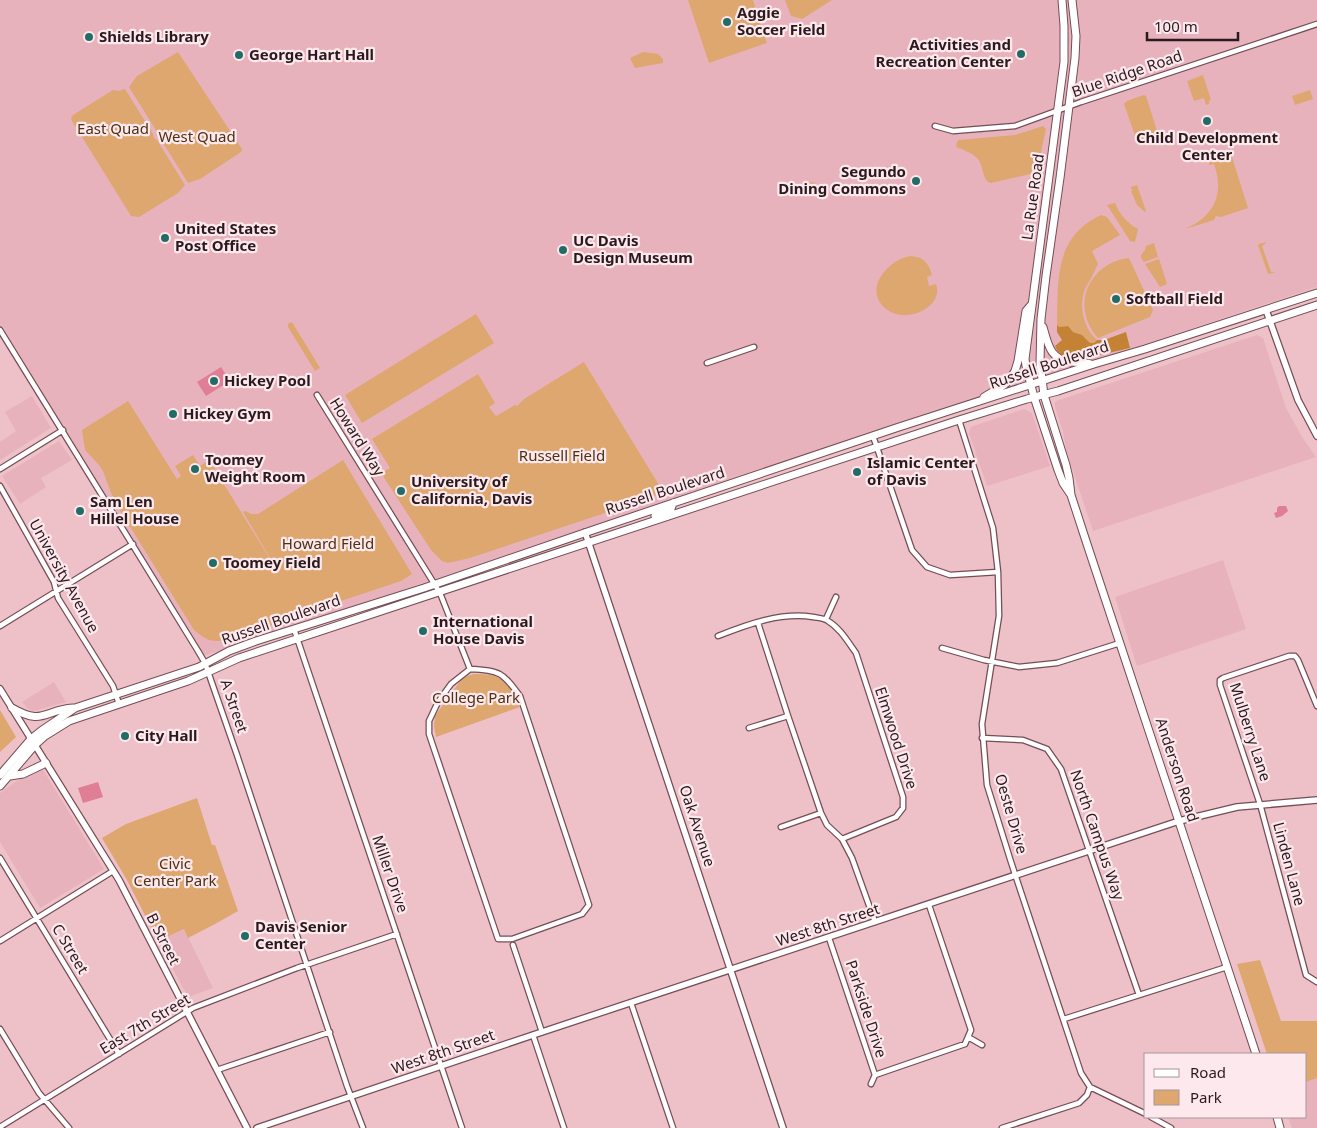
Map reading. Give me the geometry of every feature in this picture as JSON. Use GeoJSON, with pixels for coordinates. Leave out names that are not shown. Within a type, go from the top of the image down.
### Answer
{"type":"FeatureCollection","features":[{"type":"Feature","properties":{"kind":"main road","name":"La Rue Road"},"geometry":{"type":"LineString","coordinates":[[1034,397],[1025,359],[1059,111],[1064,62],[1062,0]]}},
{"type":"Feature","properties":{"kind":"main road","name":"La Rue Road"},"geometry":{"type":"LineString","coordinates":[[1044,395],[1040,363],[1042,319],[1075,58],[1076,36],[1072,0]]}},
{"type":"Feature","properties":{"kind":"main road","name":"Russell Boulevard"},"geometry":{"type":"LineString","coordinates":[[33,742],[41,731],[75,708],[191,669],[238,648],[435,585],[585,532],[873,436],[1317,293]]}},
{"type":"Feature","properties":{"kind":"main road"},"geometry":{"type":"LineString","coordinates":[[973,404],[1010,380],[1018,361],[1026,311],[1032,304]]}},
{"type":"Feature","properties":{"kind":"main road","name":"Russell Boulevard"},"geometry":{"type":"LineString","coordinates":[[33,742],[69,721],[188,681],[239,658],[959,420],[1058,391],[1317,305]]}},
{"type":"Feature","properties":{"kind":"main road"},"geometry":{"type":"LineString","coordinates":[[1042,319],[1048,347],[1060,360],[1094,364]]}},
{"type":"Feature","properties":{"kind":"main road","name":"Anderson Road"},"geometry":{"type":"LineString","coordinates":[[1044,395],[1066,465],[1071,495]]}},
{"type":"Feature","properties":{"kind":"main road","name":"Anderson Road"},"geometry":{"type":"LineString","coordinates":[[1034,397],[1063,483],[1071,495],[1256,1053]]}},
{"type":"Feature","properties":{"kind":"main road"},"geometry":{"type":"LineString","coordinates":[[1055,460],[1059,460],[1062,463],[1071,487]]}},
{"type":"Feature","properties":{"kind":"main road"},"geometry":{"type":"LineString","coordinates":[[655,520],[656,514],[671,509],[674,502]]}},
{"type":"Feature","properties":{"kind":"main road"},"geometry":{"type":"LineString","coordinates":[[12,708],[27,716],[36,717],[68,708],[75,708]]}},
{"type":"Feature","properties":{"kind":"main road"},"geometry":{"type":"LineString","coordinates":[[0,775],[33,742]]}},
{"type":"Feature","properties":{"kind":"main road"},"geometry":{"type":"LineString","coordinates":[[0,786],[10,776],[33,742]]}},
{"type":"Feature","properties":{"kind":"main road"},"geometry":{"type":"LineString","coordinates":[[10,776],[23,774],[46,763]]}},
{"type":"Feature","properties":{"kind":"street","name":"Blue Ridge Road"},"geometry":{"type":"LineString","coordinates":[[935,126],[953,131],[1009,127],[1317,24]]}},
{"type":"Feature","properties":{"kind":"street"},"geometry":{"type":"LineString","coordinates":[[1266,310],[1298,400],[1317,436]]}},
{"type":"Feature","properties":{"kind":"street","name":"A Street"},"geometry":{"type":"LineString","coordinates":[[0,330],[205,663],[363,1128]]}},
{"type":"Feature","properties":{"kind":"street"},"geometry":{"type":"LineString","coordinates":[[707,363],[754,347]]}},
{"type":"Feature","properties":{"kind":"street","name":"Howard Way"},"geometry":{"type":"LineString","coordinates":[[317,395],[440,593]]}},
{"type":"Feature","properties":{"kind":"street","name":"Oeste Drive"},"geometry":{"type":"LineString","coordinates":[[959,420],[993,528],[998,572],[999,616],[982,724],[987,785],[1082,1073],[1090,1087]]}},
{"type":"Feature","properties":{"kind":"street"},"geometry":{"type":"LineString","coordinates":[[0,469],[62,430]]}},
{"type":"Feature","properties":{"kind":"street"},"geometry":{"type":"LineString","coordinates":[[873,436],[912,550],[927,567],[950,575],[998,572]]}},
{"type":"Feature","properties":{"kind":"street","name":"University Avenue"},"geometry":{"type":"LineString","coordinates":[[0,486],[54,582],[58,598],[101,667],[116,694],[119,704]]}},
{"type":"Feature","properties":{"kind":"street","name":"Oak Avenue"},"geometry":{"type":"LineString","coordinates":[[585,532],[783,1128]]}},
{"type":"Feature","properties":{"kind":"street"},"geometry":{"type":"LineString","coordinates":[[0,626],[133,544]]}},
{"type":"Feature","properties":{"kind":"street"},"geometry":{"type":"LineString","coordinates":[[440,593],[470,669]]}},
{"type":"Feature","properties":{"kind":"street"},"geometry":{"type":"LineString","coordinates":[[718,636],[781,617],[801,615],[826,619],[836,597]]}},
{"type":"Feature","properties":{"kind":"street","name":"Elmwood Drive"},"geometry":{"type":"LineString","coordinates":[[826,619],[834,625],[856,653],[903,797],[903,808],[896,817],[842,839]]}},
{"type":"Feature","properties":{"kind":"street"},"geometry":{"type":"LineString","coordinates":[[758,623],[821,813],[827,825],[842,839],[852,858],[875,922]]}},
{"type":"Feature","properties":{"kind":"street","name":"Miller Drive"},"geometry":{"type":"LineString","coordinates":[[294,629],[462,1128]]}},
{"type":"Feature","properties":{"kind":"street"},"geometry":{"type":"LineString","coordinates":[[942,648],[992,662],[1019,667],[1057,663],[1120,643]]}},
{"type":"Feature","properties":{"kind":"street","name":"Mulberry Lane"},"geometry":{"type":"LineString","coordinates":[[1260,804],[1220,685],[1220,680],[1295,656],[1317,706]]}},
{"type":"Feature","properties":{"kind":"street"},"geometry":{"type":"LineString","coordinates":[[470,669],[500,673],[508,679],[520,696],[590,905],[582,914],[512,939],[498,939],[429,734],[429,721],[438,702],[451,684],[470,669]]}},
{"type":"Feature","properties":{"kind":"street","name":"B Street"},"geometry":{"type":"LineString","coordinates":[[0,689],[119,880],[247,1128]]}},
{"type":"Feature","properties":{"kind":"street"},"geometry":{"type":"LineString","coordinates":[[749,728],[788,716]]}},
{"type":"Feature","properties":{"kind":"street","name":"North Campus Way"},"geometry":{"type":"LineString","coordinates":[[982,738],[1022,740],[1047,749],[1061,769],[1139,995]]}},
{"type":"Feature","properties":{"kind":"street","name":"West 8th Street"},"geometry":{"type":"LineString","coordinates":[[257,1128],[1179,822],[1219,811],[1260,804],[1317,800]]}},
{"type":"Feature","properties":{"kind":"street","name":"Linden Lane"},"geometry":{"type":"LineString","coordinates":[[1260,804],[1306,975],[1317,982]]}},
{"type":"Feature","properties":{"kind":"street"},"geometry":{"type":"LineString","coordinates":[[781,827],[821,813]]}},
{"type":"Feature","properties":{"kind":"street","name":"C Street"},"geometry":{"type":"LineString","coordinates":[[0,858],[119,1054]]}},
{"type":"Feature","properties":{"kind":"street"},"geometry":{"type":"LineString","coordinates":[[0,941],[113,871]]}},
{"type":"Feature","properties":{"kind":"street"},"geometry":{"type":"LineString","coordinates":[[929,905],[971,1030],[968,1037],[982,1045]]}},
{"type":"Feature","properties":{"kind":"street","name":"East 7th Street"},"geometry":{"type":"LineString","coordinates":[[0,1127],[193,1008],[307,965],[397,934]]}},
{"type":"Feature","properties":{"kind":"street","name":"Parkside Drive"},"geometry":{"type":"LineString","coordinates":[[829,938],[875,1075],[965,1044],[968,1037]]}},
{"type":"Feature","properties":{"kind":"street"},"geometry":{"type":"LineString","coordinates":[[514,945],[542,1032]]}},
{"type":"Feature","properties":{"kind":"street"},"geometry":{"type":"LineString","coordinates":[[1064,1019],[1227,967]]}},
{"type":"Feature","properties":{"kind":"street"},"geometry":{"type":"LineString","coordinates":[[631,1003],[673,1128]]}},
{"type":"Feature","properties":{"kind":"street"},"geometry":{"type":"LineString","coordinates":[[0,1029],[39,1093],[69,1128]]}},
{"type":"Feature","properties":{"kind":"street"},"geometry":{"type":"LineString","coordinates":[[217,1070],[330,1032]]}},
{"type":"Feature","properties":{"kind":"street"},"geometry":{"type":"LineString","coordinates":[[533,1035],[564,1128]]}},
{"type":"Feature","properties":{"kind":"street"},"geometry":{"type":"LineString","coordinates":[[871,1084],[875,1075]]}},
{"type":"Feature","properties":{"kind":"street"},"geometry":{"type":"LineString","coordinates":[[1002,1128],[1079,1103],[1087,1095],[1090,1087],[1144,1113]]}},
{"type":"Feature","properties":{"kind":"street"},"geometry":{"type":"LineString","coordinates":[[1153,1118],[1171,1128]]}},
{"type":"Feature","properties":{"kind":"shaded area","name":"University of California, Davis"},"geometry":{"type":"Polygon","coordinates":[[[0,0],[1317,0],[1317,287],[203,656],[0,327],[0,0]]]}},
{"type":"Feature","properties":{"kind":"shaded area"},"geometry":{"type":"Polygon","coordinates":[[[1057,325],[1059,327],[1068,326],[1073,332],[1082,335],[1090,343],[1126,332],[1130,348],[1091,357],[1067,357],[1061,354],[1055,346],[1062,340],[1057,332],[1057,325]]]}},
{"type":"Feature","properties":{"kind":"shaded area"},"geometry":{"type":"Polygon","coordinates":[[[1257,335],[1263,338],[1286,408],[1316,457],[1093,531],[1067,453],[1055,407],[1056,401],[1257,335]]]}},
{"type":"Feature","properties":{"kind":"shaded area","name":"Hickey Pool"},"geometry":{"type":"Polygon","coordinates":[[[221,367],[230,381],[206,396],[197,382],[221,367]]]}},
{"type":"Feature","properties":{"kind":"shaded area"},"geometry":{"type":"Polygon","coordinates":[[[32,396],[51,428],[0,460],[0,442],[16,431],[5,412],[32,396]]]}},
{"type":"Feature","properties":{"kind":"shaded area"},"geometry":{"type":"Polygon","coordinates":[[[1024,409],[1032,413],[1050,466],[987,486],[969,433],[971,427],[1024,409]]]}},
{"type":"Feature","properties":{"kind":"shaded area"},"geometry":{"type":"Polygon","coordinates":[[[59,441],[72,460],[41,478],[46,487],[20,504],[2,476],[59,441]]]}},
{"type":"Feature","properties":{"kind":"shaded area"},"geometry":{"type":"Polygon","coordinates":[[[1279,506],[1286,506],[1288,511],[1276,518],[1274,513],[1277,512],[1279,506]]]}},
{"type":"Feature","properties":{"kind":"shaded area"},"geometry":{"type":"Polygon","coordinates":[[[1223,560],[1246,629],[1137,666],[1115,597],[1223,560]]]}},
{"type":"Feature","properties":{"kind":"shaded area"},"geometry":{"type":"Polygon","coordinates":[[[54,682],[66,702],[34,711],[28,709],[22,702],[54,682]]]}},
{"type":"Feature","properties":{"kind":"shaded area"},"geometry":{"type":"Polygon","coordinates":[[[42,768],[104,869],[40,908],[0,842],[0,793],[15,782],[42,768]]]}},
{"type":"Feature","properties":{"kind":"shaded area"},"geometry":{"type":"Polygon","coordinates":[[[98,782],[103,797],[83,803],[78,788],[98,782]]]}},
{"type":"Feature","properties":{"kind":"shaded area"},"geometry":{"type":"Polygon","coordinates":[[[184,929],[213,988],[188,997],[158,941],[184,929]]]}},
{"type":"Feature","properties":{"kind":"shaded area"},"geometry":{"type":"Polygon","coordinates":[[[1317,1078],[1317,1128],[1292,1128],[1288,1118],[1307,1118],[1307,1082],[1317,1078]]]}},
{"type":"Feature","properties":{"kind":"green space","name":"Aggie Soccer Field"},"geometry":{"type":"Polygon","coordinates":[[[688,0],[753,0],[767,43],[709,63],[688,0]]]}},
{"type":"Feature","properties":{"kind":"green space"},"geometry":{"type":"Polygon","coordinates":[[[785,0],[832,0],[802,19],[791,16],[785,0]]]}},
{"type":"Feature","properties":{"kind":"green space","name":"West Quad"},"geometry":{"type":"Polygon","coordinates":[[[178,52],[242,149],[241,152],[200,179],[188,183],[129,87],[137,76],[178,52]]]}},
{"type":"Feature","properties":{"kind":"green space"},"geometry":{"type":"Polygon","coordinates":[[[643,52],[658,54],[663,59],[663,63],[635,68],[630,58],[643,52]]]}},
{"type":"Feature","properties":{"kind":"green space"},"geometry":{"type":"Polygon","coordinates":[[[1203,75],[1211,100],[1206,105],[1204,98],[1194,101],[1187,81],[1203,75]]]}},
{"type":"Feature","properties":{"kind":"green space","name":"East Quad"},"geometry":{"type":"Polygon","coordinates":[[[125,89],[185,185],[178,193],[139,217],[131,216],[71,118],[113,90],[125,89]]]}},
{"type":"Feature","properties":{"kind":"green space"},"geometry":{"type":"Polygon","coordinates":[[[1310,90],[1313,99],[1295,105],[1292,96],[1310,90]]]}},
{"type":"Feature","properties":{"kind":"green space"},"geometry":{"type":"Polygon","coordinates":[[[1146,96],[1159,137],[1138,144],[1124,104],[1127,101],[1146,96]]]}},
{"type":"Feature","properties":{"kind":"green space"},"geometry":{"type":"Polygon","coordinates":[[[1043,126],[1046,129],[1035,173],[991,183],[986,180],[978,159],[971,153],[956,147],[959,140],[1015,135],[1043,126]]]}},
{"type":"Feature","properties":{"kind":"green space"},"geometry":{"type":"Polygon","coordinates":[[[1231,154],[1248,208],[1221,217],[1216,216],[1214,220],[1185,229],[1205,216],[1217,196],[1218,181],[1216,172],[1214,164],[1209,165],[1209,162],[1231,154]]]}},
{"type":"Feature","properties":{"kind":"green space"},"geometry":{"type":"Polygon","coordinates":[[[810,182],[814,182],[818,188],[814,194],[810,194],[806,190],[806,186],[810,182]]]}},
{"type":"Feature","properties":{"kind":"green space"},"geometry":{"type":"Polygon","coordinates":[[[1137,185],[1145,212],[1137,205],[1131,191],[1131,187],[1137,185]]]}},
{"type":"Feature","properties":{"kind":"green space"},"geometry":{"type":"Polygon","coordinates":[[[1115,203],[1124,218],[1138,229],[1135,242],[1130,241],[1107,205],[1115,203]]]}},
{"type":"Feature","properties":{"kind":"green space"},"geometry":{"type":"Polygon","coordinates":[[[1101,215],[1107,217],[1120,235],[1092,251],[1098,264],[1085,289],[1082,311],[1089,330],[1097,340],[1094,344],[1090,343],[1082,335],[1073,332],[1068,326],[1059,327],[1057,325],[1058,292],[1062,261],[1074,235],[1086,224],[1101,215]]]}},
{"type":"Feature","properties":{"kind":"green space"},"geometry":{"type":"Polygon","coordinates":[[[1266,242],[1262,246],[1271,272],[1276,272],[1268,274],[1258,245],[1266,242]]]}},
{"type":"Feature","properties":{"kind":"green space"},"geometry":{"type":"Polygon","coordinates":[[[1154,243],[1158,257],[1144,262],[1141,255],[1146,246],[1154,243]]]}},
{"type":"Feature","properties":{"kind":"green space"},"geometry":{"type":"Polygon","coordinates":[[[911,256],[923,260],[927,264],[932,275],[927,277],[929,286],[936,284],[936,297],[928,307],[916,313],[905,315],[894,313],[879,301],[877,292],[878,282],[891,265],[900,259],[911,256]]]}},
{"type":"Feature","properties":{"kind":"green space","name":"Softball Field"},"geometry":{"type":"Polygon","coordinates":[[[1129,258],[1153,310],[1150,317],[1098,338],[1090,326],[1085,313],[1085,300],[1088,288],[1094,277],[1103,268],[1129,258]]]}},
{"type":"Feature","properties":{"kind":"green space"},"geometry":{"type":"Polygon","coordinates":[[[1159,259],[1167,284],[1160,287],[1145,264],[1159,259]]]}},
{"type":"Feature","properties":{"kind":"green space"},"geometry":{"type":"Polygon","coordinates":[[[476,314],[494,343],[362,423],[345,395],[476,314]]]}},
{"type":"Feature","properties":{"kind":"green space"},"geometry":{"type":"Polygon","coordinates":[[[292,322],[320,368],[315,371],[288,327],[288,324],[292,322]]]}},
{"type":"Feature","properties":{"kind":"green space","name":"Russell Field"},"geometry":{"type":"Polygon","coordinates":[[[584,362],[659,485],[657,493],[653,497],[470,558],[448,563],[442,561],[431,550],[381,473],[390,468],[372,439],[478,374],[495,403],[489,407],[496,416],[515,405],[517,406],[524,399],[584,362]]]}},
{"type":"Feature","properties":{"kind":"green space","name":"Howard Field"},"geometry":{"type":"Polygon","coordinates":[[[128,401],[177,479],[181,476],[175,466],[193,455],[200,466],[209,460],[280,575],[243,512],[258,514],[343,460],[412,574],[401,581],[305,613],[302,611],[241,637],[216,641],[205,638],[194,630],[116,504],[103,471],[85,450],[82,430],[128,401]]]}},
{"type":"Feature","properties":{"kind":"green space","name":"College Park"},"geometry":{"type":"Polygon","coordinates":[[[473,674],[491,675],[503,680],[512,691],[520,707],[436,737],[435,716],[461,680],[473,674]]]}},
{"type":"Feature","properties":{"kind":"green space"},"geometry":{"type":"Polygon","coordinates":[[[0,710],[16,737],[0,752],[0,710]]]}},
{"type":"Feature","properties":{"kind":"green space","name":"Civic Center Park"},"geometry":{"type":"Polygon","coordinates":[[[197,798],[212,845],[215,845],[238,911],[188,938],[184,929],[158,941],[127,880],[102,838],[126,824],[197,798]]]}},
{"type":"Feature","properties":{"kind":"green space"},"geometry":{"type":"Polygon","coordinates":[[[1260,960],[1281,1021],[1317,1021],[1317,1078],[1307,1082],[1307,1053],[1267,1053],[1237,964],[1260,960]]]}},
{"type":"Feature","properties":{"kind":"place","name":"Aggie Soccer Field"},"geometry":{"type":"Point","coordinates":[727,22]}},
{"type":"Feature","properties":{"kind":"place","name":"Shields Library"},"geometry":{"type":"Point","coordinates":[89,37]}},
{"type":"Feature","properties":{"kind":"place","name":"Activities and Recreation Center"},"geometry":{"type":"Point","coordinates":[1021,54]}},
{"type":"Feature","properties":{"kind":"place","name":"George Hart Hall"},"geometry":{"type":"Point","coordinates":[239,55]}},
{"type":"Feature","properties":{"kind":"place","name":"Child Development Center"},"geometry":{"type":"Point","coordinates":[1207,121]}},
{"type":"Feature","properties":{"kind":"place","name":"Segundo Dining Commons"},"geometry":{"type":"Point","coordinates":[916,181]}},
{"type":"Feature","properties":{"kind":"place","name":"United States Post Office"},"geometry":{"type":"Point","coordinates":[165,238]}},
{"type":"Feature","properties":{"kind":"place","name":"UC Davis Design Museum"},"geometry":{"type":"Point","coordinates":[563,250]}},
{"type":"Feature","properties":{"kind":"place","name":"Softball Field"},"geometry":{"type":"Point","coordinates":[1116,299]}},
{"type":"Feature","properties":{"kind":"place","name":"Hickey Pool"},"geometry":{"type":"Point","coordinates":[214,381]}},
{"type":"Feature","properties":{"kind":"place","name":"Hickey Gym"},"geometry":{"type":"Point","coordinates":[173,414]}},
{"type":"Feature","properties":{"kind":"place","name":"Toomey Weight Room"},"geometry":{"type":"Point","coordinates":[195,469]}},
{"type":"Feature","properties":{"kind":"place","name":"Islamic Center of Davis"},"geometry":{"type":"Point","coordinates":[857,472]}},
{"type":"Feature","properties":{"kind":"place","name":"University of California, Davis"},"geometry":{"type":"Point","coordinates":[401,491]}},
{"type":"Feature","properties":{"kind":"place","name":"Sam Len Hillel House"},"geometry":{"type":"Point","coordinates":[80,511]}},
{"type":"Feature","properties":{"kind":"place","name":"Toomey Field"},"geometry":{"type":"Point","coordinates":[213,563]}},
{"type":"Feature","properties":{"kind":"place","name":"International House Davis"},"geometry":{"type":"Point","coordinates":[423,631]}},
{"type":"Feature","properties":{"kind":"place","name":"City Hall"},"geometry":{"type":"Point","coordinates":[125,736]}},
{"type":"Feature","properties":{"kind":"place","name":"Davis Senior Center"},"geometry":{"type":"Point","coordinates":[245,936]}}]}
